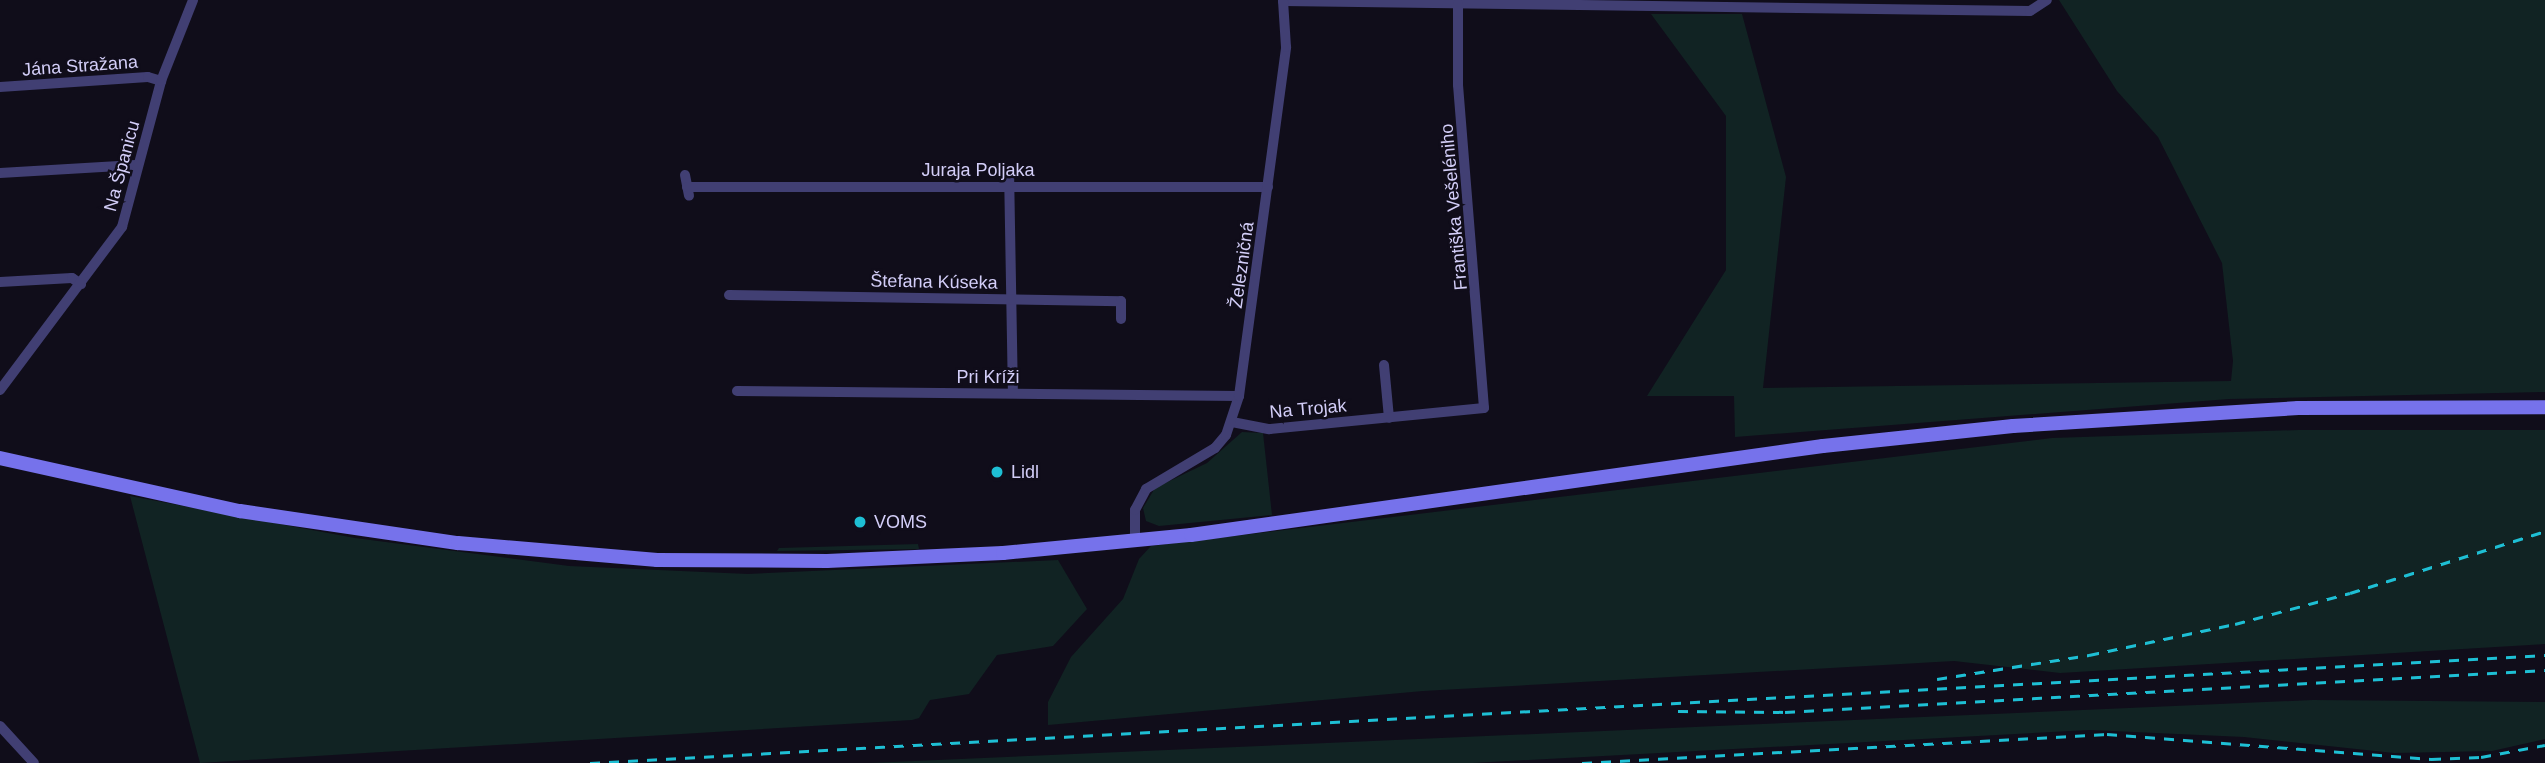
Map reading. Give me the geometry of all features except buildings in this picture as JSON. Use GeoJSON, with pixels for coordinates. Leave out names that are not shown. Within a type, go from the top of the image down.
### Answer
{"type":"FeatureCollection","features":[{"type":"Feature","properties":{"kind":"main road"},"geometry":{"type":"LineString","coordinates":[[0,458],[240,511],[434,540],[582,555],[827,561],[1003,553],[1135,541],[1823,446],[2013,426],[2298,408],[2545,407]]}},
{"type":"Feature","properties":{"kind":"main road"},"geometry":{"type":"LineString","coordinates":[[2472,408],[2545,416]]}},
{"type":"Feature","properties":{"kind":"street","name":"Na Španicu"},"geometry":{"type":"LineString","coordinates":[[0,390],[122,227],[136,165],[161,81],[193,0]]}},
{"type":"Feature","properties":{"kind":"street"},"geometry":{"type":"LineString","coordinates":[[1283,1],[1679,4],[2030,11],[2047,0]]}},
{"type":"Feature","properties":{"kind":"street","name":"Železničná"},"geometry":{"type":"LineString","coordinates":[[1135,541],[1135,510],[1146,489],[1205,456],[1232,422],[1239,396],[1286,47],[1283,1]]}},
{"type":"Feature","properties":{"kind":"street","name":"Františka Vešeléniho"},"geometry":{"type":"LineString","coordinates":[[1458,4],[1458,85],[1484,408]]}},
{"type":"Feature","properties":{"kind":"street","name":"Jána Stražana"},"geometry":{"type":"LineString","coordinates":[[0,87],[148,77],[161,81]]}},
{"type":"Feature","properties":{"kind":"street"},"geometry":{"type":"LineString","coordinates":[[0,173],[136,165]]}},
{"type":"Feature","properties":{"kind":"street"},"geometry":{"type":"LineString","coordinates":[[1009,169],[1013,393]]}},
{"type":"Feature","properties":{"kind":"street","name":"Juraja Poljaka"},"geometry":{"type":"LineString","coordinates":[[685,175],[688,191],[1009,186],[1268,187]]}},
{"type":"Feature","properties":{"kind":"street"},"geometry":{"type":"LineString","coordinates":[[0,282],[72,278],[81,284]]}},
{"type":"Feature","properties":{"kind":"street","name":"Štefana Kúseka"},"geometry":{"type":"LineString","coordinates":[[729,295],[1121,300],[1121,319]]}},
{"type":"Feature","properties":{"kind":"street"},"geometry":{"type":"LineString","coordinates":[[1384,365],[1389,418]]}},
{"type":"Feature","properties":{"kind":"street","name":"Pri Kríži"},"geometry":{"type":"LineString","coordinates":[[737,391],[1239,396]]}},
{"type":"Feature","properties":{"kind":"street","name":"Na Trojak"},"geometry":{"type":"LineString","coordinates":[[1232,422],[1269,429],[1484,408]]}},
{"type":"Feature","properties":{"kind":"street"},"geometry":{"type":"LineString","coordinates":[[0,726],[34,763]]}},
{"type":"Feature","properties":{"kind":"shaded area"},"geometry":{"type":"Polygon","coordinates":[[[2059,0],[2545,0],[2545,392],[2229,399],[1735,437],[1734,396],[1647,396],[1726,270],[1726,116],[1651,14],[1742,14],[1786,177],[1763,388],[2231,381],[2233,361],[2222,263],[2158,137],[2117,91],[2059,0]]]}},
{"type":"Feature","properties":{"kind":"shaded area"},"geometry":{"type":"Polygon","coordinates":[[[2299,430],[2545,430],[2545,644],[2060,673],[1954,661],[1423,691],[1048,725],[1048,702],[1071,657],[1123,599],[1139,559],[1151,546],[2052,438],[2299,430]]]}},
{"type":"Feature","properties":{"kind":"shaded area"},"geometry":{"type":"Polygon","coordinates":[[[1242,432],[1263,433],[1272,515],[1159,526],[1146,521],[1143,508],[1155,488],[1207,463],[1242,432]]]}},
{"type":"Feature","properties":{"kind":"shaded area"},"geometry":{"type":"Polygon","coordinates":[[[130,496],[355,538],[569,566],[748,574],[1058,560],[1087,609],[1053,646],[997,655],[969,694],[930,700],[919,718],[912,720],[200,763],[130,496]]]}},
{"type":"Feature","properties":{"kind":"shaded area"},"geometry":{"type":"Polygon","coordinates":[[[918,544],[919,549],[777,551],[779,548],[918,544]]]}},
{"type":"Feature","properties":{"kind":"shaded area"},"geometry":{"type":"Polygon","coordinates":[[[2313,700],[2545,702],[2545,739],[2492,751],[2394,753],[2244,737],[2090,730],[1472,763],[869,763],[2313,700]]]}},
{"type":"Feature","properties":{"kind":"railway"},"geometry":{"type":"LineString","coordinates":[[1937,679],[2089,655],[2235,624],[2350,593],[2545,531]]}},
{"type":"Feature","properties":{"kind":"railway"},"geometry":{"type":"LineString","coordinates":[[590,763],[2545,655]]}},
{"type":"Feature","properties":{"kind":"railway"},"geometry":{"type":"LineString","coordinates":[[1678,711],[1785,712],[2545,670]]}},
{"type":"Feature","properties":{"kind":"railway"},"geometry":{"type":"LineString","coordinates":[[1582,763],[2107,734],[2431,759],[2481,757],[2545,745]]}},
{"type":"Feature","properties":{"kind":"place","name":"Lidl"},"geometry":{"type":"Point","coordinates":[997,472]}},
{"type":"Feature","properties":{"kind":"place","name":"VOMS"},"geometry":{"type":"Point","coordinates":[860,522]}}]}
